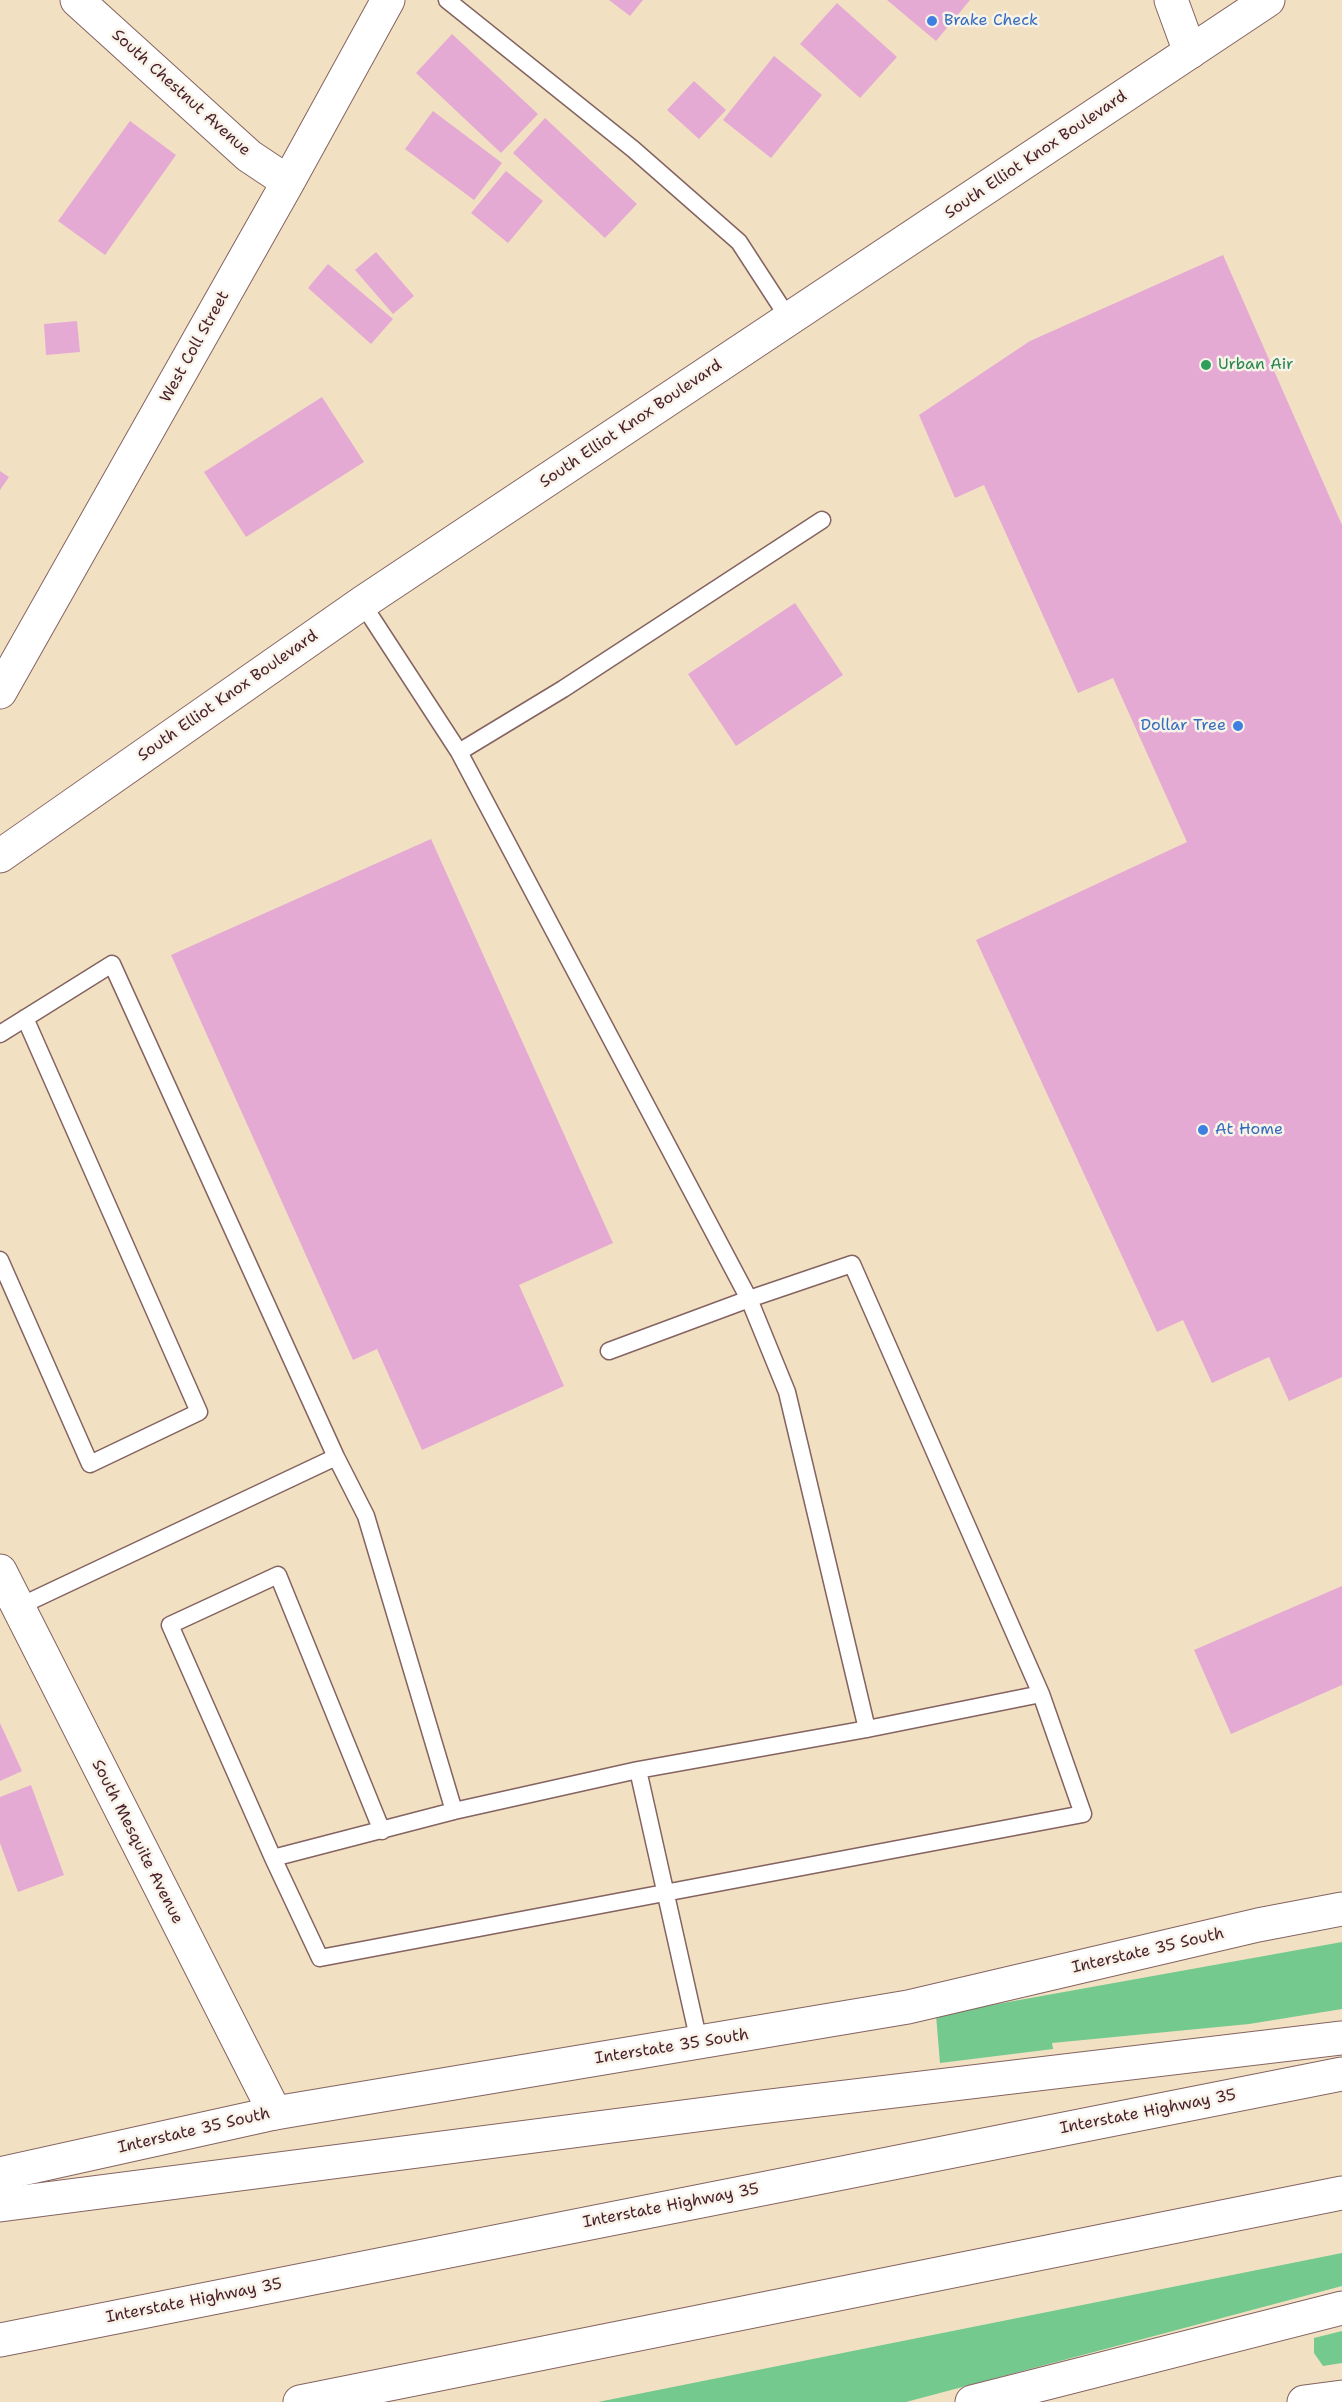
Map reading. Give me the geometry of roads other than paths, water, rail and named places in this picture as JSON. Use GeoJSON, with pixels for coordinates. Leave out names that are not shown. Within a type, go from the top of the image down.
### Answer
{"type":"FeatureCollection","features":[{"type":"Feature","properties":{"kind":"main road","name":"South Chestnut Avenue"},"geometry":{"type":"LineString","coordinates":[[77,0],[249,156],[288,182]]}},
{"type":"Feature","properties":{"kind":"main road","name":"West Coll Street"},"geometry":{"type":"LineString","coordinates":[[0,692],[388,0]]}},
{"type":"Feature","properties":{"kind":"main road"},"geometry":{"type":"LineString","coordinates":[[1171,0],[1190,52]]}},
{"type":"Feature","properties":{"kind":"main road","name":"South Elliot Knox Boulevard"},"geometry":{"type":"LineString","coordinates":[[0,856],[362,603],[1268,0]]}},
{"type":"Feature","properties":{"kind":"main road","name":"South Mesquite Avenue"},"geometry":{"type":"LineString","coordinates":[[0,1571],[9,1612],[275,2113]]}},
{"type":"Feature","properties":{"kind":"main road","name":"Interstate 35 South"},"geometry":{"type":"LineString","coordinates":[[0,2174],[275,2113],[908,2007],[1258,1925],[1342,1909]]}},
{"type":"Feature","properties":{"kind":"main road"},"geometry":{"type":"LineString","coordinates":[[0,2205],[744,2109],[1342,2038]]}},
{"type":"Feature","properties":{"kind":"main road","name":"Interstate Highway 35"},"geometry":{"type":"LineString","coordinates":[[0,2340],[1342,2074]]}},
{"type":"Feature","properties":{"kind":"main road"},"geometry":{"type":"LineString","coordinates":[[300,2402],[1342,2193]]}},
{"type":"Feature","properties":{"kind":"main road"},"geometry":{"type":"LineString","coordinates":[[972,2402],[1342,2308]]}},
{"type":"Feature","properties":{"kind":"main road"},"geometry":{"type":"LineString","coordinates":[[1304,2402],[1342,2397]]}},
{"type":"Feature","properties":{"kind":"lane"},"geometry":{"type":"LineString","coordinates":[[447,0],[633,149],[739,242],[789,319]]}},
{"type":"Feature","properties":{"kind":"lane"},"geometry":{"type":"LineString","coordinates":[[459,752],[563,689],[822,520]]}},
{"type":"Feature","properties":{"kind":"lane"},"geometry":{"type":"LineString","coordinates":[[362,603],[459,752],[749,1299],[787,1392],[867,1729]]}},
{"type":"Feature","properties":{"kind":"lane"},"geometry":{"type":"LineString","coordinates":[[0,1034],[112,964],[336,1457],[366,1516],[454,1811]]}},
{"type":"Feature","properties":{"kind":"lane"},"geometry":{"type":"LineString","coordinates":[[0,1260],[90,1464],[199,1412],[25,1018]]}},
{"type":"Feature","properties":{"kind":"lane"},"geometry":{"type":"LineString","coordinates":[[382,1831],[278,1575],[170,1625],[320,1958],[1083,1814],[1041,1694],[852,1264],[609,1351]]}},
{"type":"Feature","properties":{"kind":"lane"},"geometry":{"type":"LineString","coordinates":[[9,1612],[336,1457]]}},
{"type":"Feature","properties":{"kind":"lane"},"geometry":{"type":"LineString","coordinates":[[273,1858],[454,1811],[638,1770],[867,1729],[1041,1694]]}},
{"type":"Feature","properties":{"kind":"lane"},"geometry":{"type":"LineString","coordinates":[[638,1770],[699,2042]]}},
{"type":"Feature","properties":{"kind":"place","name":"Brake Check"},"geometry":{"type":"Point","coordinates":[932,21]}},
{"type":"Feature","properties":{"kind":"place","name":"Urban Air"},"geometry":{"type":"Point","coordinates":[1206,365]}},
{"type":"Feature","properties":{"kind":"place","name":"Dollar Tree"},"geometry":{"type":"Point","coordinates":[1238,726]}},
{"type":"Feature","properties":{"kind":"place","name":"At Home"},"geometry":{"type":"Point","coordinates":[1203,1130]}}]}
